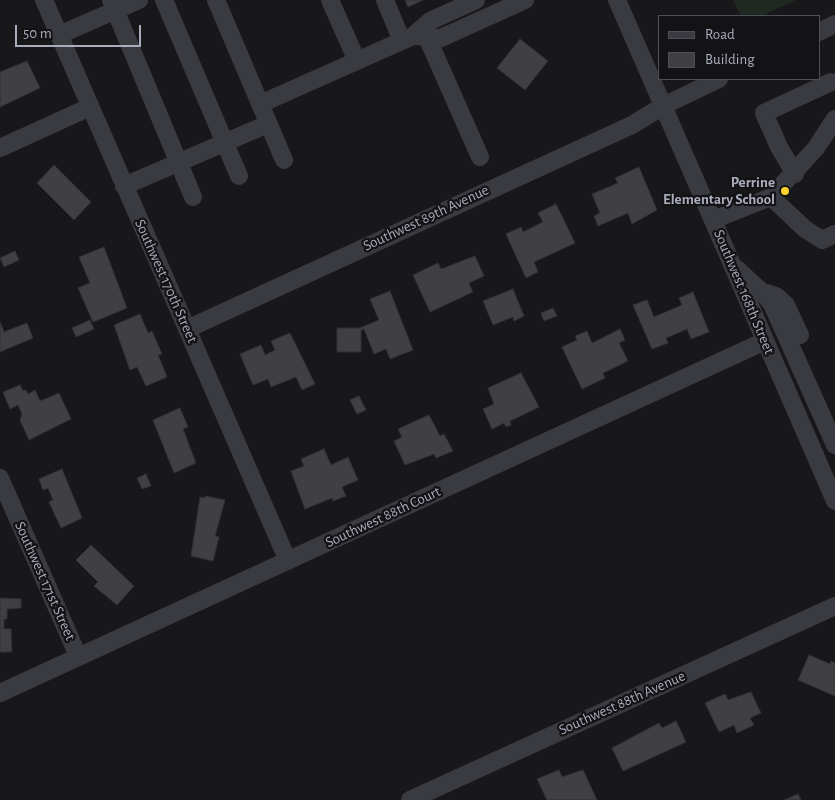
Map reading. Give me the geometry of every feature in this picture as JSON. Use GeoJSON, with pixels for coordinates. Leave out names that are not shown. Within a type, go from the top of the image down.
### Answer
{"type":"FeatureCollection","features":[{"type":"Feature","properties":{"kind":"street","name":"Southwest 170th Street"},"geometry":{"type":"LineString","coordinates":[[44,0],[288,561]]}},
{"type":"Feature","properties":{"kind":"street"},"geometry":{"type":"LineString","coordinates":[[59,34],[113,5],[139,0]]}},
{"type":"Feature","properties":{"kind":"street"},"geometry":{"type":"LineString","coordinates":[[164,0],[239,176]]}},
{"type":"Feature","properties":{"kind":"street"},"geometry":{"type":"LineString","coordinates":[[216,0],[284,160]]}},
{"type":"Feature","properties":{"kind":"street"},"geometry":{"type":"LineString","coordinates":[[330,0],[357,61]]}},
{"type":"Feature","properties":{"kind":"street"},"geometry":{"type":"LineString","coordinates":[[385,0],[416,35],[480,157]]}},
{"type":"Feature","properties":{"kind":"street"},"geometry":{"type":"LineString","coordinates":[[260,104],[416,35],[430,21],[476,0]]}},
{"type":"Feature","properties":{"kind":"street"},"geometry":{"type":"LineString","coordinates":[[416,35],[441,38],[525,0]]}},
{"type":"Feature","properties":{"kind":"street","name":"Southwest 168th Street"},"geometry":{"type":"LineString","coordinates":[[617,0],[835,501]]}},
{"type":"Feature","properties":{"kind":"street"},"geometry":{"type":"LineString","coordinates":[[113,5],[193,197]]}},
{"type":"Feature","properties":{"kind":"street"},"geometry":{"type":"LineString","coordinates":[[820,32],[835,24]]}},
{"type":"Feature","properties":{"kind":"street","name":"Southwest 89th Avenue"},"geometry":{"type":"LineString","coordinates":[[187,328],[632,125],[663,106],[717,80]]}},
{"type":"Feature","properties":{"kind":"street"},"geometry":{"type":"LineString","coordinates":[[795,174],[779,147],[764,113],[834,86]]}},
{"type":"Feature","properties":{"kind":"street"},"geometry":{"type":"LineString","coordinates":[[0,148],[90,107]]}},
{"type":"Feature","properties":{"kind":"street"},"geometry":{"type":"LineString","coordinates":[[713,220],[771,197],[795,174],[816,148],[835,119]]}},
{"type":"Feature","properties":{"kind":"street"},"geometry":{"type":"LineString","coordinates":[[124,186],[268,124]]}},
{"type":"Feature","properties":{"kind":"street"},"geometry":{"type":"LineString","coordinates":[[771,197],[804,229],[822,240],[835,234]]}},
{"type":"Feature","properties":{"kind":"street"},"geometry":{"type":"LineString","coordinates":[[732,264],[772,304],[835,445]]}},
{"type":"Feature","properties":{"kind":"street"},"geometry":{"type":"LineString","coordinates":[[762,292],[776,296],[786,305],[835,416]]}},
{"type":"Feature","properties":{"kind":"street","name":"Southwest 88th Court"},"geometry":{"type":"LineString","coordinates":[[0,693],[765,341]]}},
{"type":"Feature","properties":{"kind":"street","name":"Southwest 171st Street"},"geometry":{"type":"LineString","coordinates":[[0,478],[78,656]]}},
{"type":"Feature","properties":{"kind":"street","name":"Southwest 88th Avenue"},"geometry":{"type":"LineString","coordinates":[[410,800],[835,606]]}},
{"type":"Feature","properties":{"kind":"shaded area"},"geometry":{"type":"Polygon","coordinates":[[[733,0],[796,0],[764,15],[740,15],[733,0]]]}},
{"type":"Feature","properties":{"kind":"building"},"geometry":{"type":"Polygon","coordinates":[[[405,0],[423,0],[408,7],[405,0]]]}},
{"type":"Feature","properties":{"kind":"building"},"geometry":{"type":"Polygon","coordinates":[[[520,39],[548,61],[525,90],[497,68],[520,39]]]}},
{"type":"Feature","properties":{"kind":"building"},"geometry":{"type":"Polygon","coordinates":[[[27,61],[40,88],[0,107],[0,72],[27,61]]]}},
{"type":"Feature","properties":{"kind":"building"},"geometry":{"type":"Polygon","coordinates":[[[54,165],[91,202],[74,220],[37,183],[54,165]]]}},
{"type":"Feature","properties":{"kind":"building"},"geometry":{"type":"Polygon","coordinates":[[[639,167],[657,210],[632,224],[628,213],[598,226],[594,216],[600,213],[592,194],[618,183],[615,178],[639,167]]]}},
{"type":"Feature","properties":{"kind":"building"},"geometry":{"type":"Polygon","coordinates":[[[556,204],[575,243],[534,262],[538,272],[526,278],[506,234],[521,227],[523,232],[543,222],[538,213],[556,204]]]}},
{"type":"Feature","properties":{"kind":"building"},"geometry":{"type":"Polygon","coordinates":[[[104,247],[127,308],[93,322],[78,288],[90,283],[79,257],[104,247]]]}},
{"type":"Feature","properties":{"kind":"building"},"geometry":{"type":"Polygon","coordinates":[[[15,251],[19,260],[4,267],[0,258],[15,251]]]}},
{"type":"Feature","properties":{"kind":"building"},"geometry":{"type":"Polygon","coordinates":[[[475,256],[484,276],[469,283],[473,292],[430,312],[413,275],[438,263],[441,269],[475,256]]]}},
{"type":"Feature","properties":{"kind":"building"},"geometry":{"type":"Polygon","coordinates":[[[513,289],[524,316],[514,321],[513,317],[493,325],[483,301],[513,289]]]}},
{"type":"Feature","properties":{"kind":"building"},"geometry":{"type":"Polygon","coordinates":[[[390,291],[413,350],[390,359],[386,349],[374,354],[364,329],[361,330],[361,352],[337,352],[337,328],[360,328],[379,320],[370,299],[390,291]]]}},
{"type":"Feature","properties":{"kind":"building"},"geometry":{"type":"Polygon","coordinates":[[[693,292],[709,332],[691,339],[687,329],[666,338],[668,343],[652,349],[633,305],[647,300],[654,317],[682,305],[679,298],[693,292]]]}},
{"type":"Feature","properties":{"kind":"building"},"geometry":{"type":"Polygon","coordinates":[[[553,308],[557,316],[544,321],[541,313],[553,308]]]}},
{"type":"Feature","properties":{"kind":"building"},"geometry":{"type":"Polygon","coordinates":[[[140,314],[148,333],[152,331],[162,354],[158,355],[167,377],[146,386],[137,367],[130,370],[114,325],[140,314]]]}},
{"type":"Feature","properties":{"kind":"building"},"geometry":{"type":"Polygon","coordinates":[[[90,320],[94,329],[76,337],[72,328],[90,320]]]}},
{"type":"Feature","properties":{"kind":"building"},"geometry":{"type":"Polygon","coordinates":[[[0,322],[4,332],[27,323],[33,338],[0,352],[0,322]]]}},
{"type":"Feature","properties":{"kind":"building"},"geometry":{"type":"Polygon","coordinates":[[[620,329],[625,340],[619,343],[628,361],[603,373],[605,378],[582,389],[562,347],[577,340],[575,336],[587,331],[592,343],[620,329]]]}},
{"type":"Feature","properties":{"kind":"building"},"geometry":{"type":"Polygon","coordinates":[[[290,333],[315,384],[302,390],[296,377],[271,387],[268,379],[253,385],[240,354],[261,345],[265,355],[275,350],[271,341],[290,333]]]}},
{"type":"Feature","properties":{"kind":"building"},"geometry":{"type":"Polygon","coordinates":[[[521,373],[539,407],[510,421],[511,425],[506,427],[504,423],[492,429],[483,409],[494,404],[488,388],[521,373]]]}},
{"type":"Feature","properties":{"kind":"building"},"geometry":{"type":"Polygon","coordinates":[[[20,385],[23,391],[26,390],[28,394],[35,390],[40,401],[59,393],[71,419],[29,440],[20,420],[22,414],[18,405],[10,409],[3,392],[20,385]]]}},
{"type":"Feature","properties":{"kind":"building"},"geometry":{"type":"Polygon","coordinates":[[[359,396],[366,410],[357,414],[350,400],[359,396]]]}},
{"type":"Feature","properties":{"kind":"building"},"geometry":{"type":"Polygon","coordinates":[[[180,408],[188,427],[183,429],[196,463],[174,473],[153,420],[180,408]]]}},
{"type":"Feature","properties":{"kind":"building"},"geometry":{"type":"Polygon","coordinates":[[[429,415],[440,436],[444,434],[453,451],[436,458],[434,454],[405,465],[394,441],[402,437],[398,429],[429,415]]]}},
{"type":"Feature","properties":{"kind":"building"},"geometry":{"type":"Polygon","coordinates":[[[324,449],[331,465],[348,457],[358,480],[342,487],[346,496],[333,501],[332,498],[305,509],[291,471],[304,466],[301,459],[324,449]]]}},
{"type":"Feature","properties":{"kind":"building"},"geometry":{"type":"Polygon","coordinates":[[[62,469],[82,518],[61,528],[49,502],[53,500],[48,488],[43,490],[39,479],[62,469]]]}},
{"type":"Feature","properties":{"kind":"building"},"geometry":{"type":"Polygon","coordinates":[[[146,474],[151,486],[142,489],[137,478],[146,474]]]}},
{"type":"Feature","properties":{"kind":"building"},"geometry":{"type":"Polygon","coordinates":[[[205,496],[225,500],[215,536],[219,537],[213,561],[191,556],[200,497],[205,498],[205,496]]]}},
{"type":"Feature","properties":{"kind":"building"},"geometry":{"type":"Polygon","coordinates":[[[91,545],[134,586],[117,605],[94,586],[98,582],[76,560],[91,545]]]}},
{"type":"Feature","properties":{"kind":"building"},"geometry":{"type":"Polygon","coordinates":[[[0,598],[21,599],[21,608],[7,609],[7,619],[4,619],[4,629],[11,629],[12,652],[0,652],[0,598]]]}},
{"type":"Feature","properties":{"kind":"building"},"geometry":{"type":"Polygon","coordinates":[[[809,655],[830,664],[831,661],[835,663],[835,696],[798,680],[809,655]]]}},
{"type":"Feature","properties":{"kind":"building"},"geometry":{"type":"Polygon","coordinates":[[[751,692],[761,713],[750,718],[754,725],[737,733],[734,725],[719,732],[705,703],[725,694],[728,700],[751,692]]]}},
{"type":"Feature","properties":{"kind":"building"},"geometry":{"type":"Polygon","coordinates":[[[676,721],[686,742],[623,771],[612,748],[659,723],[662,728],[676,721]]]}},
{"type":"Feature","properties":{"kind":"building"},"geometry":{"type":"Polygon","coordinates":[[[559,770],[562,777],[583,770],[597,800],[547,800],[537,779],[559,770]]]}},
{"type":"Feature","properties":{"kind":"building"},"geometry":{"type":"Polygon","coordinates":[[[798,794],[801,800],[784,800],[798,794]]]}},
{"type":"Feature","properties":{"kind":"place","name":"Perrine Elementary School"},"geometry":{"type":"Point","coordinates":[785,191]}}]}
